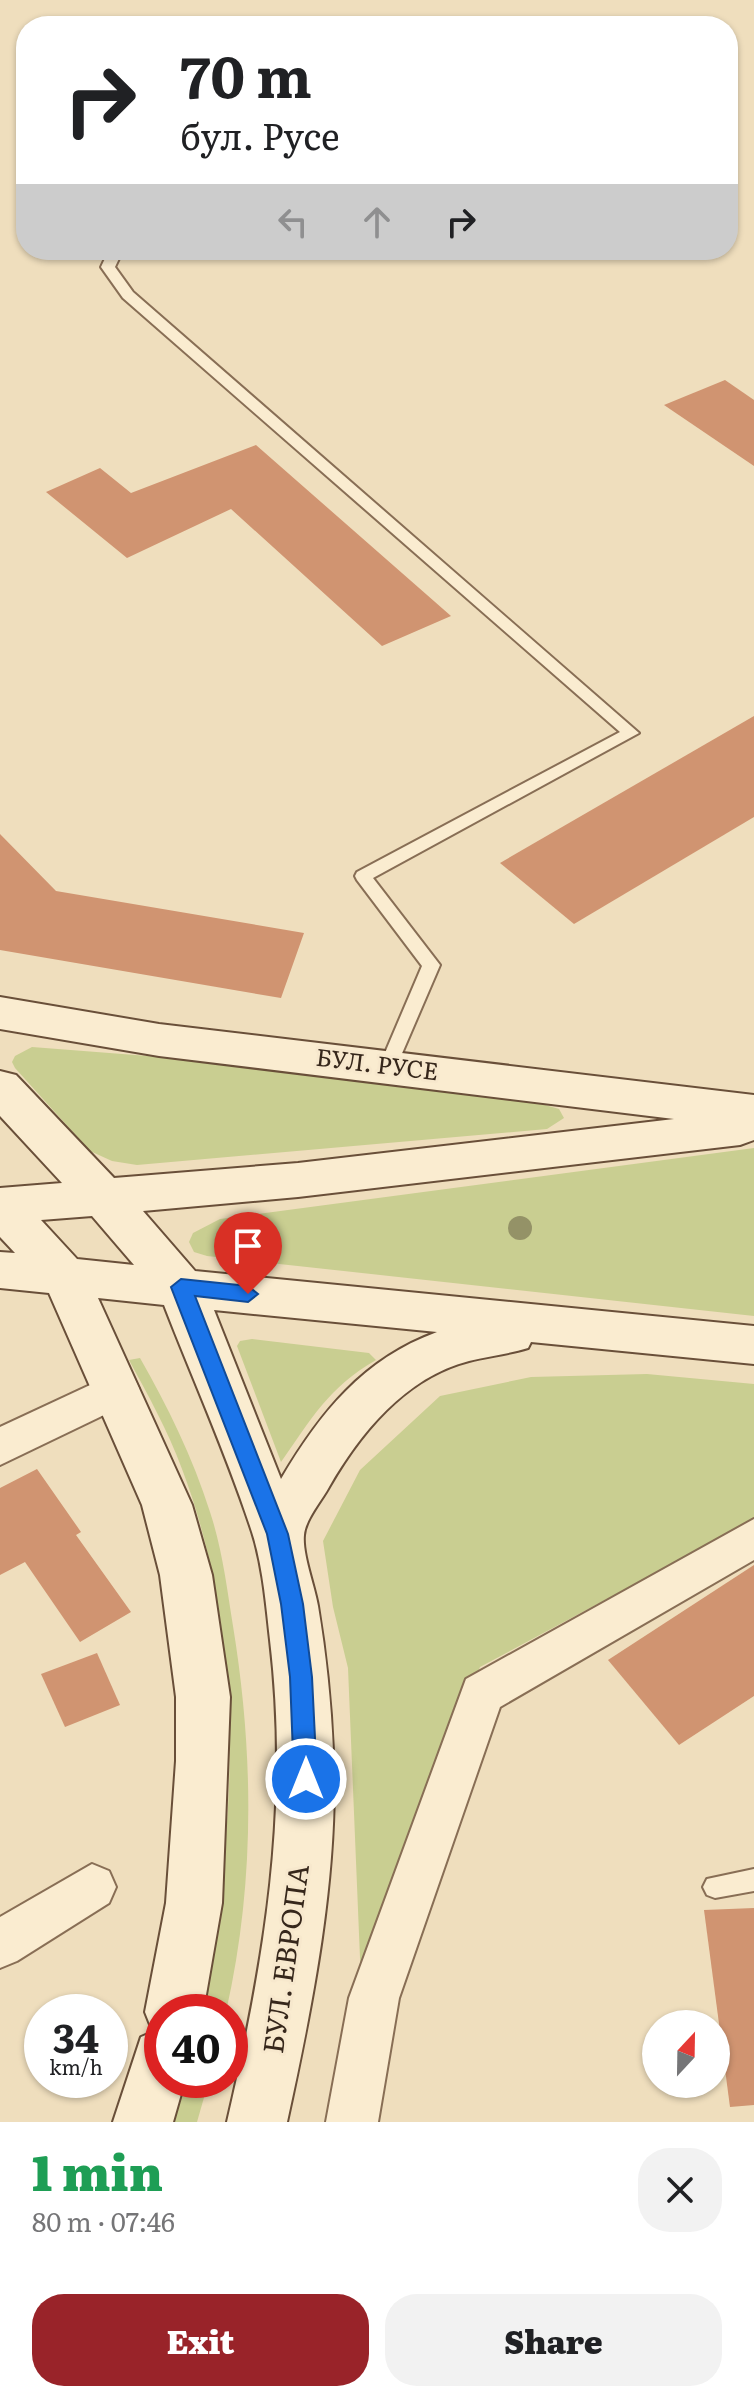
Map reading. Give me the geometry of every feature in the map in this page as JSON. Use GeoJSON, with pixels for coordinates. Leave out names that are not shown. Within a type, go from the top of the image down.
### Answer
{"type":"FeatureCollection","features":[{"type":"Feature","properties":{"kind":"main road","name":"БУЛ. РУСЕ"},"geometry":{"type":"LineString","coordinates":[[0,1013],[159,1040],[754,1112]]}},
{"type":"Feature","properties":{"kind":"main road","name":"БУЛ. ЕВРОПА"},"geometry":{"type":"LineString","coordinates":[[0,1087],[106,1200],[181,1287],[278,1534],[292,1604],[301,1677],[306,1754],[304,1829],[285,1998],[257,2122]]}},
{"type":"Feature","properties":{"kind":"main road"},"geometry":{"type":"LineString","coordinates":[[0,1206],[106,1200],[754,1127]]}},
{"type":"Feature","properties":{"kind":"main road"},"geometry":{"type":"LineString","coordinates":[[0,1206],[65,1277],[118,1389],[167,1505],[186,1575],[203,1697],[201,1831],[194,1903],[177,1994]]}},
{"type":"Feature","properties":{"kind":"main road"},"geometry":{"type":"LineString","coordinates":[[0,1270],[754,1345]]}},
{"type":"Feature","properties":{"kind":"main road"},"geometry":{"type":"LineString","coordinates":[[278,1534],[316,1460],[363,1399],[401,1370],[435,1351],[479,1337],[574,1327]]}},
{"type":"Feature","properties":{"kind":"main road"},"geometry":{"type":"LineString","coordinates":[[143,2122],[150,2098]]}},
{"type":"Feature","properties":{"kind":"street"},"geometry":{"type":"LineString","coordinates":[[0,1447],[118,1389]]}},
{"type":"Feature","properties":{"kind":"street"},"geometry":{"type":"LineString","coordinates":[[352,2122],[374,1998],[482,1694],[754,1538]]}},
{"type":"Feature","properties":{"kind":"street"},"geometry":{"type":"LineString","coordinates":[[0,1944],[92,1887]]}},
{"type":"Feature","properties":{"kind":"lane"},"geometry":{"type":"LineString","coordinates":[[111,260],[108,267],[128,295],[631,733],[363,876],[431,965],[388,1067]]}},
{"type":"Feature","properties":{"kind":"lane"},"geometry":{"type":"LineString","coordinates":[[715,1887],[754,1880]]}},
{"type":"Feature","properties":{"kind":"green space"},"geometry":{"type":"Polygon","coordinates":[[[32,1047],[148,1056],[532,1101],[559,1109],[564,1118],[547,1129],[137,1165],[112,1161],[90,1151],[15,1068],[12,1062],[15,1056],[32,1047]]]}},
{"type":"Feature","properties":{"kind":"green space"},"geometry":{"type":"Polygon","coordinates":[[[754,1148],[754,1316],[207,1256],[194,1252],[189,1242],[193,1233],[220,1219],[754,1148]]]}},
{"type":"Feature","properties":{"kind":"green space"},"geometry":{"type":"Polygon","coordinates":[[[252,1339],[369,1353],[376,1360],[333,1393],[281,1462],[237,1346],[240,1341],[252,1339]]]}},
{"type":"Feature","properties":{"kind":"green space"},"geometry":{"type":"Polygon","coordinates":[[[140,1358],[179,1433],[210,1512],[224,1568],[240,1674],[248,1771],[242,1916],[229,1994],[198,1994],[221,1880],[228,1810],[230,1739],[226,1668],[217,1599],[202,1532],[182,1469],[129,1360],[140,1358]]]}},
{"type":"Feature","properties":{"kind":"green space"},"geometry":{"type":"Polygon","coordinates":[[[647,1374],[754,1384],[754,1520],[480,1667],[361,1982],[348,1668],[333,1607],[323,1541],[360,1470],[440,1396],[531,1377],[647,1374]]]}},
{"type":"Feature","properties":{"kind":"green space"},"geometry":{"type":"Polygon","coordinates":[[[170,2098],[204,2098],[197,2122],[164,2122],[170,2098]]]}},
{"type":"Feature","properties":{"kind":"building"},"geometry":{"type":"Polygon","coordinates":[[[725,380],[754,400],[754,466],[664,405],[725,380]]]}},
{"type":"Feature","properties":{"kind":"building"},"geometry":{"type":"Polygon","coordinates":[[[256,445],[451,616],[382,646],[231,509],[127,558],[46,492],[100,468],[131,493],[256,445]]]}},
{"type":"Feature","properties":{"kind":"building"},"geometry":{"type":"Polygon","coordinates":[[[754,716],[754,817],[574,924],[500,863],[754,716]]]}},
{"type":"Feature","properties":{"kind":"building"},"geometry":{"type":"Polygon","coordinates":[[[0,834],[56,891],[304,933],[281,998],[0,950],[0,834]]]}},
{"type":"Feature","properties":{"kind":"building"},"geometry":{"type":"Polygon","coordinates":[[[37,1469],[81,1532],[76,1535],[131,1612],[80,1642],[25,1562],[0,1575],[0,1488],[37,1469]]]}},
{"type":"Feature","properties":{"kind":"building"},"geometry":{"type":"Polygon","coordinates":[[[754,1565],[754,1696],[679,1745],[608,1660],[754,1565]]]}},
{"type":"Feature","properties":{"kind":"building"},"geometry":{"type":"Polygon","coordinates":[[[97,1653],[120,1705],[65,1727],[41,1674],[97,1653]]]}},
{"type":"Feature","properties":{"kind":"building"},"geometry":{"type":"Polygon","coordinates":[[[754,1908],[754,2105],[730,2107],[730,2010],[717,2010],[704,1910],[754,1908]]]}},
{"type":"Feature","properties":{"kind":"route"},"geometry":{"type":"LineString","coordinates":[[248,1294],[181,1287],[278,1534],[292,1604],[301,1677],[306,1779]]}}]}
